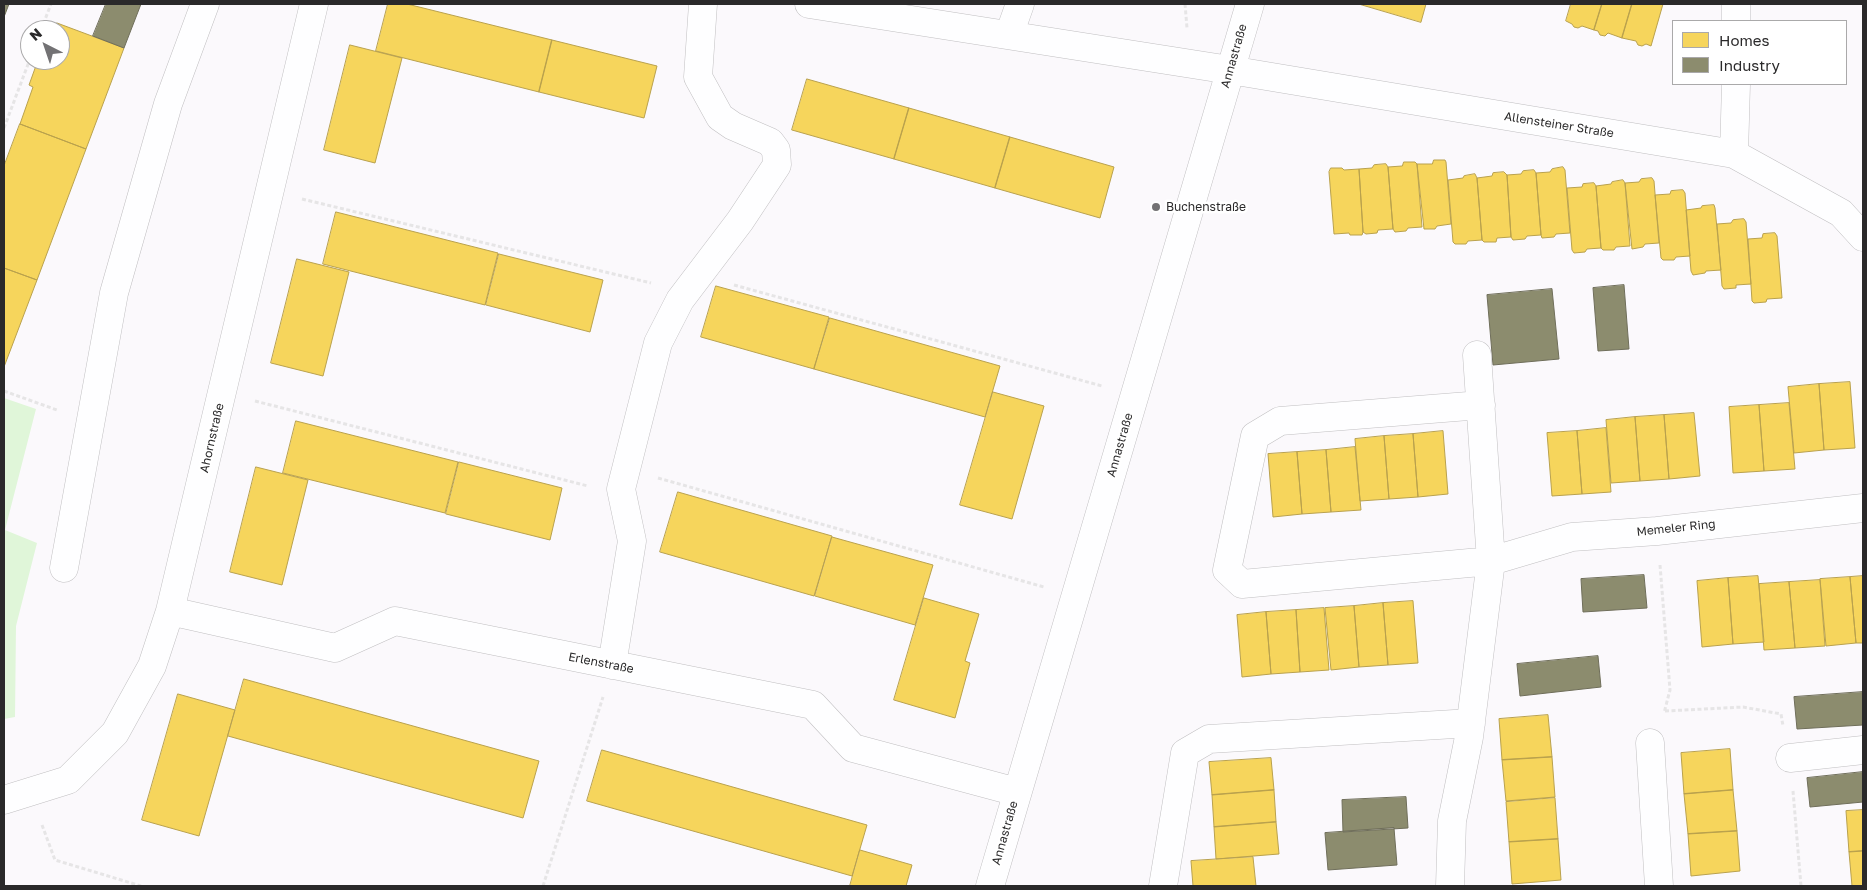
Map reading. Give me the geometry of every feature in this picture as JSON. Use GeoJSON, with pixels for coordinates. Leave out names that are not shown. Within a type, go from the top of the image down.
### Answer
{"type":"FeatureCollection","features":[{"type":"Feature","properties":{"kind":"street"},"geometry":{"type":"LineString","coordinates":[[64,568],[114,293],[168,104],[206,4]]}},
{"type":"Feature","properties":{"kind":"street","name":"Ahornstraße"},"geometry":{"type":"LineString","coordinates":[[4,800],[68,780],[115,733],[152,666],[170,611],[314,4]]}},
{"type":"Feature","properties":{"kind":"street"},"geometry":{"type":"LineString","coordinates":[[612,665],[632,541],[624,482],[658,343],[680,300],[740,222],[777,165],[776,150],[770,142],[733,126],[720,117],[698,78],[703,4]]}},
{"type":"Feature","properties":{"kind":"street"},"geometry":{"type":"LineString","coordinates":[[809,4],[1230,70]]}},
{"type":"Feature","properties":{"kind":"street"},"geometry":{"type":"LineString","coordinates":[[1009,35],[1020,4]]}},
{"type":"Feature","properties":{"kind":"street","name":"Annastraße"},"geometry":{"type":"LineString","coordinates":[[990,886],[1250,4]]}},
{"type":"Feature","properties":{"kind":"street"},"geometry":{"type":"LineString","coordinates":[[1736,4],[1736,20]]}},
{"type":"Feature","properties":{"kind":"street","name":"Allensteiner Straße"},"geometry":{"type":"LineString","coordinates":[[1230,70],[1734,154],[1840,213],[1863,237]]}},
{"type":"Feature","properties":{"kind":"street"},"geometry":{"type":"LineString","coordinates":[[1734,154],[1736,85]]}},
{"type":"Feature","properties":{"kind":"street"},"geometry":{"type":"LineString","coordinates":[[1450,886],[1452,821],[1471,723],[1491,561],[1477,355]]}},
{"type":"Feature","properties":{"kind":"street","name":"Memeler Ring"},"geometry":{"type":"LineString","coordinates":[[1481,405],[1280,421],[1255,436],[1227,570],[1242,584],[1491,561],[1572,537],[1657,531],[1863,508]]}},
{"type":"Feature","properties":{"kind":"street","name":"Erlenstraße"},"geometry":{"type":"LineString","coordinates":[[170,611],[335,648],[395,621],[813,705],[853,748],[1017,792]]}},
{"type":"Feature","properties":{"kind":"street"},"geometry":{"type":"LineString","coordinates":[[1163,886],[1186,753],[1209,739],[1471,723]]}},
{"type":"Feature","properties":{"kind":"street"},"geometry":{"type":"LineString","coordinates":[[1650,743],[1659,886]]}},
{"type":"Feature","properties":{"kind":"street"},"geometry":{"type":"LineString","coordinates":[[1790,758],[1863,750]]}},
{"type":"Feature","properties":{"kind":"path"},"geometry":{"type":"LineString","coordinates":[[45,20],[51,4]]}},
{"type":"Feature","properties":{"kind":"path"},"geometry":{"type":"LineString","coordinates":[[4,128],[26,70]]}},
{"type":"Feature","properties":{"kind":"path"},"geometry":{"type":"LineString","coordinates":[[270,192],[693,283],[1107,388]]}},
{"type":"Feature","properties":{"kind":"path"},"geometry":{"type":"LineString","coordinates":[[4,391],[90,422]]}},
{"type":"Feature","properties":{"kind":"path"},"geometry":{"type":"LineString","coordinates":[[222,392],[624,482],[1050,588]]}},
{"type":"Feature","properties":{"kind":"path"},"geometry":{"type":"LineString","coordinates":[[1650,743],[1664,712],[1670,690],[1657,531]]}},
{"type":"Feature","properties":{"kind":"path"},"geometry":{"type":"LineString","coordinates":[[543,886],[612,665]]}},
{"type":"Feature","properties":{"kind":"path"},"geometry":{"type":"LineString","coordinates":[[31,792],[55,860],[140,886]]}},
{"type":"Feature","properties":{"kind":"green space"},"geometry":{"type":"Polygon","coordinates":[[[4,398],[36,409],[5,530],[37,543],[16,626],[15,717],[4,719],[4,398]]]}},
{"type":"Feature","properties":{"kind":"building: Homes"},"geometry":{"type":"Polygon","coordinates":[[[388,4],[407,4],[552,40],[539,92],[376,51],[388,4]]]}},
{"type":"Feature","properties":{"kind":"building: Homes"},"geometry":{"type":"Polygon","coordinates":[[[1359,4],[1426,4],[1421,22],[1359,4]]]}},
{"type":"Feature","properties":{"kind":"building: Homes"},"geometry":{"type":"Polygon","coordinates":[[[1571,4],[1602,4],[1594,30],[1582,26],[1574,27],[1566,21],[1571,4]]]}},
{"type":"Feature","properties":{"kind":"building: Homes"},"geometry":{"type":"Polygon","coordinates":[[[1602,4],[1632,4],[1622,38],[1608,33],[1605,36],[1600,35],[1598,31],[1594,30],[1602,4]]]}},
{"type":"Feature","properties":{"kind":"building: Homes"},"geometry":{"type":"Polygon","coordinates":[[[1632,4],[1663,4],[1651,46],[1646,44],[1638,45],[1636,41],[1622,38],[1632,4]]]}},
{"type":"Feature","properties":{"kind":"building: Homes"},"geometry":{"type":"Polygon","coordinates":[[[70,28],[124,48],[86,149],[20,124],[33,87],[29,85],[34,70],[70,70],[70,28]]]}},
{"type":"Feature","properties":{"kind":"building: Homes"},"geometry":{"type":"Polygon","coordinates":[[[552,40],[657,66],[644,118],[539,92],[552,40]]]}},
{"type":"Feature","properties":{"kind":"building: Homes"},"geometry":{"type":"Polygon","coordinates":[[[350,45],[402,58],[375,163],[324,150],[350,45]]]}},
{"type":"Feature","properties":{"kind":"building: Homes"},"geometry":{"type":"Polygon","coordinates":[[[807,79],[909,108],[894,159],[792,130],[807,79]]]}},
{"type":"Feature","properties":{"kind":"building: Homes"},"geometry":{"type":"Polygon","coordinates":[[[909,108],[1010,137],[995,188],[894,159],[909,108]]]}},
{"type":"Feature","properties":{"kind":"building: Homes"},"geometry":{"type":"Polygon","coordinates":[[[20,124],[86,149],[37,280],[4,268],[4,166],[20,124]]]}},
{"type":"Feature","properties":{"kind":"building: Homes"},"geometry":{"type":"Polygon","coordinates":[[[1010,137],[1114,167],[1100,218],[995,188],[1010,137]]]}},
{"type":"Feature","properties":{"kind":"building: Homes"},"geometry":{"type":"Polygon","coordinates":[[[1434,160],[1445,160],[1446,162],[1451,224],[1437,226],[1435,229],[1424,229],[1417,164],[1432,164],[1434,160]]]}},
{"type":"Feature","properties":{"kind":"building: Homes"},"geometry":{"type":"Polygon","coordinates":[[[1404,162],[1415,162],[1417,164],[1422,227],[1408,228],[1406,231],[1395,232],[1393,229],[1388,167],[1402,166],[1404,162]]]}},
{"type":"Feature","properties":{"kind":"building: Homes"},"geometry":{"type":"Polygon","coordinates":[[[1386,164],[1388,167],[1393,229],[1378,230],[1377,233],[1366,234],[1363,232],[1359,169],[1386,164]]]}},
{"type":"Feature","properties":{"kind":"building: Homes"},"geometry":{"type":"Polygon","coordinates":[[[1563,167],[1565,170],[1570,233],[1542,238],[1536,173],[1550,172],[1552,169],[1563,167]]]}},
{"type":"Feature","properties":{"kind":"building: Homes"},"geometry":{"type":"Polygon","coordinates":[[[1331,168],[1342,168],[1344,170],[1359,169],[1362,235],[1350,235],[1349,233],[1334,234],[1329,172],[1331,168]]]}},
{"type":"Feature","properties":{"kind":"building: Homes"},"geometry":{"type":"Polygon","coordinates":[[[1534,170],[1536,173],[1541,235],[1513,240],[1511,237],[1507,175],[1521,174],[1523,171],[1534,170]]]}},
{"type":"Feature","properties":{"kind":"building: Homes"},"geometry":{"type":"Polygon","coordinates":[[[1504,172],[1507,175],[1511,237],[1497,238],[1496,242],[1484,242],[1482,240],[1477,178],[1504,172]]]}},
{"type":"Feature","properties":{"kind":"building: Homes"},"geometry":{"type":"Polygon","coordinates":[[[1475,174],[1477,178],[1482,240],[1468,241],[1466,244],[1455,244],[1453,242],[1448,180],[1475,174]]]}},
{"type":"Feature","properties":{"kind":"building: Homes"},"geometry":{"type":"Polygon","coordinates":[[[1652,178],[1654,181],[1659,243],[1645,244],[1643,247],[1632,249],[1625,183],[1639,182],[1641,179],[1652,178]]]}},
{"type":"Feature","properties":{"kind":"building: Homes"},"geometry":{"type":"Polygon","coordinates":[[[1623,180],[1625,183],[1630,246],[1616,247],[1614,250],[1603,250],[1601,248],[1596,186],[1623,180]]]}},
{"type":"Feature","properties":{"kind":"building: Homes"},"geometry":{"type":"Polygon","coordinates":[[[1594,183],[1596,186],[1601,248],[1587,249],[1585,252],[1574,253],[1572,250],[1567,188],[1582,187],[1583,184],[1594,183]]]}},
{"type":"Feature","properties":{"kind":"building: Homes"},"geometry":{"type":"Polygon","coordinates":[[[1683,190],[1685,193],[1690,256],[1676,257],[1674,260],[1663,260],[1661,258],[1655,195],[1670,194],[1671,191],[1683,190]]]}},
{"type":"Feature","properties":{"kind":"building: Homes"},"geometry":{"type":"Polygon","coordinates":[[[1714,205],[1721,270],[1706,271],[1705,273],[1693,275],[1691,271],[1686,210],[1714,205]]]}},
{"type":"Feature","properties":{"kind":"building: Homes"},"geometry":{"type":"Polygon","coordinates":[[[336,212],[498,253],[485,305],[323,264],[336,212]]]}},
{"type":"Feature","properties":{"kind":"building: Homes"},"geometry":{"type":"Polygon","coordinates":[[[1744,219],[1746,222],[1751,284],[1736,285],[1736,288],[1724,289],[1722,286],[1717,224],[1731,223],[1733,220],[1744,219]]]}},
{"type":"Feature","properties":{"kind":"building: Homes"},"geometry":{"type":"Polygon","coordinates":[[[1775,233],[1777,236],[1782,298],[1767,299],[1766,302],[1754,303],[1752,301],[1748,239],[1762,238],[1763,234],[1775,233]]]}},
{"type":"Feature","properties":{"kind":"building: Homes"},"geometry":{"type":"Polygon","coordinates":[[[499,254],[603,280],[590,332],[486,305],[499,254]]]}},
{"type":"Feature","properties":{"kind":"building: Homes"},"geometry":{"type":"Polygon","coordinates":[[[297,259],[349,272],[323,376],[271,363],[297,259]]]}},
{"type":"Feature","properties":{"kind":"building: Homes"},"geometry":{"type":"Polygon","coordinates":[[[4,268],[37,280],[4,367],[4,268]]]}},
{"type":"Feature","properties":{"kind":"building: Homes"},"geometry":{"type":"Polygon","coordinates":[[[716,286],[829,317],[814,369],[701,337],[716,286]]]}},
{"type":"Feature","properties":{"kind":"building: Homes"},"geometry":{"type":"Polygon","coordinates":[[[830,318],[1000,366],[985,417],[814,369],[830,318]]]}},
{"type":"Feature","properties":{"kind":"building: Homes"},"geometry":{"type":"Polygon","coordinates":[[[1850,382],[1855,448],[1824,450],[1819,384],[1850,382]]]}},
{"type":"Feature","properties":{"kind":"building: Homes"},"geometry":{"type":"Polygon","coordinates":[[[1819,384],[1824,450],[1794,453],[1788,387],[1819,384]]]}},
{"type":"Feature","properties":{"kind":"building: Homes"},"geometry":{"type":"Polygon","coordinates":[[[993,392],[1044,406],[1012,519],[960,505],[993,392]]]}},
{"type":"Feature","properties":{"kind":"building: Homes"},"geometry":{"type":"Polygon","coordinates":[[[1789,403],[1795,469],[1764,471],[1759,405],[1789,403]]]}},
{"type":"Feature","properties":{"kind":"building: Homes"},"geometry":{"type":"Polygon","coordinates":[[[1759,405],[1764,471],[1733,473],[1729,407],[1759,405]]]}},
{"type":"Feature","properties":{"kind":"building: Homes"},"geometry":{"type":"Polygon","coordinates":[[[1694,413],[1700,476],[1669,479],[1664,415],[1694,413]]]}},
{"type":"Feature","properties":{"kind":"building: Homes"},"geometry":{"type":"Polygon","coordinates":[[[1664,415],[1669,479],[1640,481],[1635,417],[1664,415]]]}},
{"type":"Feature","properties":{"kind":"building: Homes"},"geometry":{"type":"Polygon","coordinates":[[[1635,417],[1640,481],[1611,483],[1606,420],[1635,417]]]}},
{"type":"Feature","properties":{"kind":"building: Homes"},"geometry":{"type":"Polygon","coordinates":[[[296,421],[458,462],[445,513],[283,473],[296,421]]]}},
{"type":"Feature","properties":{"kind":"building: Homes"},"geometry":{"type":"Polygon","coordinates":[[[1606,428],[1611,492],[1582,494],[1577,431],[1606,428]]]}},
{"type":"Feature","properties":{"kind":"building: Homes"},"geometry":{"type":"Polygon","coordinates":[[[1443,431],[1448,494],[1418,497],[1413,434],[1443,431]]]}},
{"type":"Feature","properties":{"kind":"building: Homes"},"geometry":{"type":"Polygon","coordinates":[[[1577,431],[1582,494],[1552,496],[1547,433],[1577,431]]]}},
{"type":"Feature","properties":{"kind":"building: Homes"},"geometry":{"type":"Polygon","coordinates":[[[1413,434],[1418,497],[1389,499],[1384,436],[1413,434]]]}},
{"type":"Feature","properties":{"kind":"building: Homes"},"geometry":{"type":"Polygon","coordinates":[[[1384,436],[1389,499],[1360,501],[1355,439],[1384,436]]]}},
{"type":"Feature","properties":{"kind":"building: Homes"},"geometry":{"type":"Polygon","coordinates":[[[1355,447],[1361,510],[1331,512],[1326,450],[1355,447]]]}},
{"type":"Feature","properties":{"kind":"building: Homes"},"geometry":{"type":"Polygon","coordinates":[[[1326,450],[1331,512],[1302,514],[1297,452],[1326,450]]]}},
{"type":"Feature","properties":{"kind":"building: Homes"},"geometry":{"type":"Polygon","coordinates":[[[1297,452],[1302,514],[1273,517],[1268,454],[1297,452]]]}},
{"type":"Feature","properties":{"kind":"building: Homes"},"geometry":{"type":"Polygon","coordinates":[[[459,462],[562,488],[550,540],[446,514],[459,462]]]}},
{"type":"Feature","properties":{"kind":"building: Homes"},"geometry":{"type":"Polygon","coordinates":[[[256,467],[308,480],[282,585],[230,572],[256,467]]]}},
{"type":"Feature","properties":{"kind":"building: Homes"},"geometry":{"type":"Polygon","coordinates":[[[678,492],[832,536],[814,596],[660,552],[678,492]]]}},
{"type":"Feature","properties":{"kind":"building: Homes"},"geometry":{"type":"Polygon","coordinates":[[[832,537],[933,565],[915,625],[815,596],[832,537]]]}},
{"type":"Feature","properties":{"kind":"building: Homes"},"geometry":{"type":"Polygon","coordinates":[[[1758,576],[1764,642],[1733,644],[1728,578],[1758,576]]]}},
{"type":"Feature","properties":{"kind":"building: Homes"},"geometry":{"type":"Polygon","coordinates":[[[1863,576],[1863,643],[1856,643],[1850,577],[1863,576]]]}},
{"type":"Feature","properties":{"kind":"building: Homes"},"geometry":{"type":"Polygon","coordinates":[[[1850,577],[1856,643],[1826,646],[1820,579],[1850,577]]]}},
{"type":"Feature","properties":{"kind":"building: Homes"},"geometry":{"type":"Polygon","coordinates":[[[1728,578],[1733,644],[1702,647],[1697,581],[1728,578]]]}},
{"type":"Feature","properties":{"kind":"building: Homes"},"geometry":{"type":"Polygon","coordinates":[[[1820,580],[1825,646],[1795,648],[1789,582],[1820,580]]]}},
{"type":"Feature","properties":{"kind":"building: Homes"},"geometry":{"type":"Polygon","coordinates":[[[1789,582],[1795,648],[1764,650],[1759,584],[1789,582]]]}},
{"type":"Feature","properties":{"kind":"building: Homes"},"geometry":{"type":"Polygon","coordinates":[[[924,598],[979,614],[965,661],[970,663],[955,718],[894,700],[924,598]]]}},
{"type":"Feature","properties":{"kind":"building: Homes"},"geometry":{"type":"Polygon","coordinates":[[[1413,601],[1418,663],[1388,665],[1383,603],[1413,601]]]}},
{"type":"Feature","properties":{"kind":"building: Homes"},"geometry":{"type":"Polygon","coordinates":[[[1383,603],[1388,665],[1359,667],[1354,606],[1383,603]]]}},
{"type":"Feature","properties":{"kind":"building: Homes"},"geometry":{"type":"Polygon","coordinates":[[[1354,606],[1359,667],[1331,670],[1325,608],[1354,606]]]}},
{"type":"Feature","properties":{"kind":"building: Homes"},"geometry":{"type":"Polygon","coordinates":[[[1324,608],[1329,670],[1300,672],[1296,610],[1324,608]]]}},
{"type":"Feature","properties":{"kind":"building: Homes"},"geometry":{"type":"Polygon","coordinates":[[[1296,610],[1300,672],[1271,674],[1266,612],[1296,610]]]}},
{"type":"Feature","properties":{"kind":"building: Homes"},"geometry":{"type":"Polygon","coordinates":[[[1266,612],[1271,674],[1242,677],[1237,615],[1266,612]]]}},
{"type":"Feature","properties":{"kind":"building: Homes"},"geometry":{"type":"Polygon","coordinates":[[[244,679],[539,761],[523,818],[228,736],[244,679]]]}},
{"type":"Feature","properties":{"kind":"building: Homes"},"geometry":{"type":"Polygon","coordinates":[[[178,694],[235,710],[199,836],[142,820],[178,694]]]}},
{"type":"Feature","properties":{"kind":"building: Homes"},"geometry":{"type":"Polygon","coordinates":[[[1548,715],[1552,757],[1502,760],[1499,719],[1548,715]]]}},
{"type":"Feature","properties":{"kind":"building: Homes"},"geometry":{"type":"Polygon","coordinates":[[[1730,749],[1733,790],[1684,794],[1681,753],[1730,749]]]}},
{"type":"Feature","properties":{"kind":"building: Homes"},"geometry":{"type":"Polygon","coordinates":[[[602,750],[867,825],[852,876],[587,801],[602,750]]]}},
{"type":"Feature","properties":{"kind":"building: Homes"},"geometry":{"type":"Polygon","coordinates":[[[1552,757],[1555,797],[1506,801],[1502,760],[1552,757]]]}},
{"type":"Feature","properties":{"kind":"building: Homes"},"geometry":{"type":"Polygon","coordinates":[[[1271,758],[1274,790],[1212,795],[1209,762],[1271,758]]]}},
{"type":"Feature","properties":{"kind":"building: Homes"},"geometry":{"type":"Polygon","coordinates":[[[1274,790],[1276,822],[1214,827],[1212,795],[1274,790]]]}},
{"type":"Feature","properties":{"kind":"building: Homes"},"geometry":{"type":"Polygon","coordinates":[[[1733,790],[1737,831],[1688,834],[1684,794],[1733,790]]]}},
{"type":"Feature","properties":{"kind":"building: Homes"},"geometry":{"type":"Polygon","coordinates":[[[1555,798],[1558,839],[1509,842],[1506,802],[1555,798]]]}},
{"type":"Feature","properties":{"kind":"building: Homes"},"geometry":{"type":"Polygon","coordinates":[[[1863,810],[1863,851],[1849,852],[1846,811],[1863,810]]]}},
{"type":"Feature","properties":{"kind":"building: Homes"},"geometry":{"type":"Polygon","coordinates":[[[1276,822],[1279,854],[1216,859],[1214,827],[1276,822]]]}},
{"type":"Feature","properties":{"kind":"building: Homes"},"geometry":{"type":"Polygon","coordinates":[[[1737,831],[1740,871],[1691,876],[1688,834],[1737,831]]]}},
{"type":"Feature","properties":{"kind":"building: Homes"},"geometry":{"type":"Polygon","coordinates":[[[1558,839],[1561,880],[1512,884],[1509,842],[1558,839]]]}},
{"type":"Feature","properties":{"kind":"building: Homes"},"geometry":{"type":"Polygon","coordinates":[[[860,850],[912,865],[906,886],[850,886],[860,850]]]}},
{"type":"Feature","properties":{"kind":"building: Homes"},"geometry":{"type":"Polygon","coordinates":[[[1863,851],[1863,886],[1852,886],[1849,852],[1863,851]]]}},
{"type":"Feature","properties":{"kind":"building: Homes"},"geometry":{"type":"Polygon","coordinates":[[[1253,857],[1256,886],[1193,886],[1191,861],[1253,857]]]}},
{"type":"Feature","properties":{"kind":"building: Industry"},"geometry":{"type":"Polygon","coordinates":[[[4,4],[9,4],[4,17],[4,4]]]}},
{"type":"Feature","properties":{"kind":"building: Industry"},"geometry":{"type":"Polygon","coordinates":[[[106,4],[141,4],[124,48],[93,36],[106,4]]]}},
{"type":"Feature","properties":{"kind":"building: Industry"},"geometry":{"type":"Polygon","coordinates":[[[1624,285],[1629,349],[1598,351],[1593,288],[1624,285]]]}},
{"type":"Feature","properties":{"kind":"building: Industry"},"geometry":{"type":"Polygon","coordinates":[[[1552,289],[1559,359],[1493,365],[1487,295],[1552,289]]]}},
{"type":"Feature","properties":{"kind":"building: Industry"},"geometry":{"type":"Polygon","coordinates":[[[1644,575],[1647,608],[1583,612],[1581,579],[1644,575]]]}},
{"type":"Feature","properties":{"kind":"building: Industry"},"geometry":{"type":"Polygon","coordinates":[[[1598,656],[1601,687],[1520,696],[1517,664],[1598,656]]]}},
{"type":"Feature","properties":{"kind":"building: Industry"},"geometry":{"type":"Polygon","coordinates":[[[1863,692],[1863,725],[1797,729],[1794,697],[1863,692]]]}},
{"type":"Feature","properties":{"kind":"building: Industry"},"geometry":{"type":"Polygon","coordinates":[[[1863,772],[1863,802],[1810,807],[1807,778],[1863,772]]]}},
{"type":"Feature","properties":{"kind":"building: Industry"},"geometry":{"type":"Polygon","coordinates":[[[1406,797],[1408,828],[1343,832],[1342,800],[1406,797]]]}},
{"type":"Feature","properties":{"kind":"building: Industry"},"geometry":{"type":"Polygon","coordinates":[[[1394,828],[1397,865],[1328,870],[1325,833],[1394,828]]]}},
{"type":"Feature","properties":{"kind":"place","name":"Buchenstraße"},"geometry":{"type":"Point","coordinates":[1156,207]}}]}
